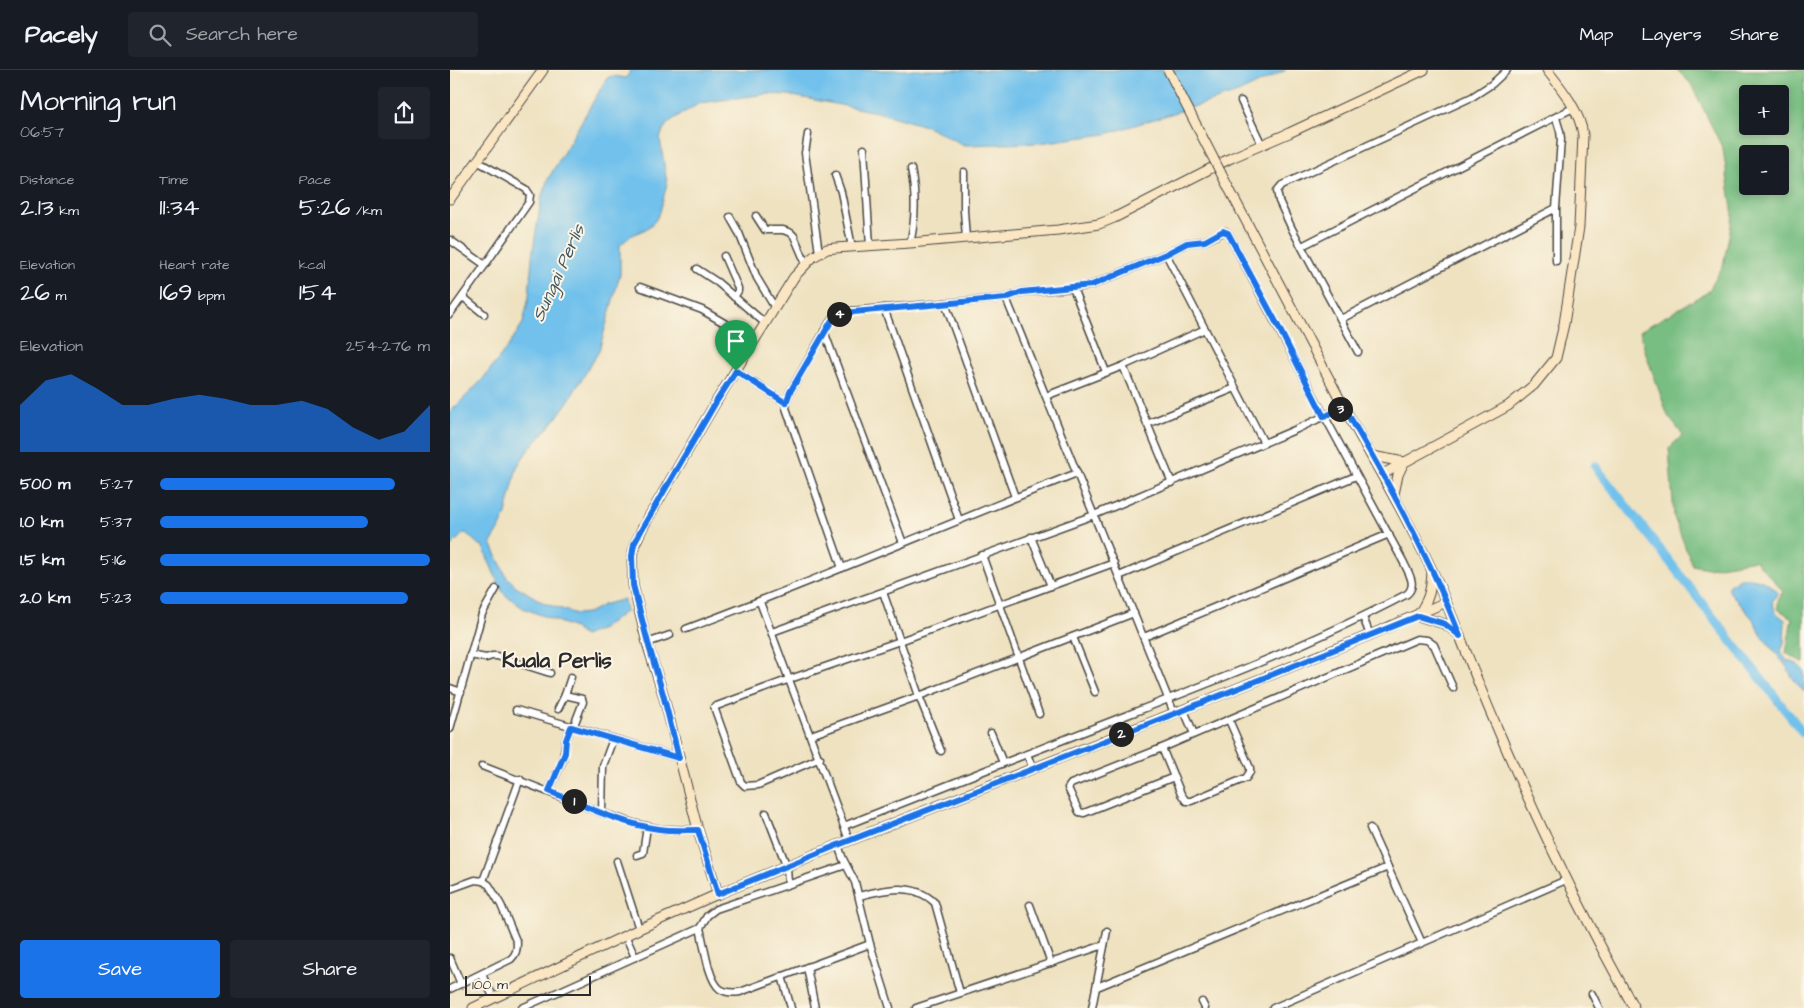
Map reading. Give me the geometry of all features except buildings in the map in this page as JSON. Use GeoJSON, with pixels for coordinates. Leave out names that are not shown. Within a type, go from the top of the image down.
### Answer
{"type":"FeatureCollection","features":[{"type":"Feature","properties":{"kind":"street"},"geometry":{"type":"LineString","coordinates":[[450,199],[543,70]]}},
{"type":"Feature","properties":{"kind":"street"},"geometry":{"type":"LineString","coordinates":[[1168,70],[1344,407],[1394,494],[1446,602],[1495,723],[1544,835],[1633,1007]]}},
{"type":"Feature","properties":{"kind":"street"},"geometry":{"type":"LineString","coordinates":[[718,894],[698,830],[648,643],[633,585],[631,565],[634,544],[716,402],[794,277],[806,264],[827,249],[1058,230],[1099,224],[1410,73],[1424,70]]}},
{"type":"Feature","properties":{"kind":"street"},"geometry":{"type":"LineString","coordinates":[[1358,352],[1302,246],[1277,191],[1282,185],[1472,96],[1492,84],[1507,70]]}},
{"type":"Feature","properties":{"kind":"street"},"geometry":{"type":"LineString","coordinates":[[1383,474],[1508,406],[1534,385],[1556,358],[1564,324],[1579,227],[1583,136],[1581,121],[1574,108],[1547,70]]}},
{"type":"Feature","properties":{"kind":"street"},"geometry":{"type":"LineString","coordinates":[[1241,101],[1262,145]]}},
{"type":"Feature","properties":{"kind":"street"},"geometry":{"type":"LineString","coordinates":[[1302,246],[1574,108]]}},
{"type":"Feature","properties":{"kind":"street"},"geometry":{"type":"LineString","coordinates":[[1556,118],[1561,139],[1556,208],[1556,261]]}},
{"type":"Feature","properties":{"kind":"street"},"geometry":{"type":"LineString","coordinates":[[808,134],[805,153],[819,253]]}},
{"type":"Feature","properties":{"kind":"street"},"geometry":{"type":"LineString","coordinates":[[864,149],[870,246]]}},
{"type":"Feature","properties":{"kind":"street"},"geometry":{"type":"LineString","coordinates":[[450,314],[530,202],[530,195],[526,189],[477,161]]}},
{"type":"Feature","properties":{"kind":"street"},"geometry":{"type":"LineString","coordinates":[[910,243],[915,204],[911,169]]}},
{"type":"Feature","properties":{"kind":"street"},"geometry":{"type":"LineString","coordinates":[[964,172],[966,238]]}},
{"type":"Feature","properties":{"kind":"street"},"geometry":{"type":"LineString","coordinates":[[835,175],[841,192],[852,247]]}},
{"type":"Feature","properties":{"kind":"street"},"geometry":{"type":"LineString","coordinates":[[1340,319],[1556,208]]}},
{"type":"Feature","properties":{"kind":"street"},"geometry":{"type":"LineString","coordinates":[[730,216],[740,233],[757,278],[775,308]]}},
{"type":"Feature","properties":{"kind":"street"},"geometry":{"type":"LineString","coordinates":[[756,216],[765,230],[788,231],[794,236],[806,264]]}},
{"type":"Feature","properties":{"kind":"street"},"geometry":{"type":"LineString","coordinates":[[842,568],[787,414],[786,403],[790,392],[832,320],[843,313],[1006,298],[1022,292],[1073,288],[1100,282],[1187,243],[1205,241],[1223,231],[1228,233],[1277,324],[1324,417],[1411,577],[1412,587],[1407,594],[1363,617],[1169,699],[844,826]]}},
{"type":"Feature","properties":{"kind":"street"},"geometry":{"type":"LineString","coordinates":[[450,240],[486,265]]}},
{"type":"Feature","properties":{"kind":"street"},"geometry":{"type":"LineString","coordinates":[[1166,254],[1264,443]]}},
{"type":"Feature","properties":{"kind":"street"},"geometry":{"type":"LineString","coordinates":[[724,256],[738,288],[734,296]]}},
{"type":"Feature","properties":{"kind":"street"},"geometry":{"type":"LineString","coordinates":[[697,269],[734,296],[766,324]]}},
{"type":"Feature","properties":{"kind":"street"},"geometry":{"type":"LineString","coordinates":[[640,287],[702,310],[755,341]]}},
{"type":"Feature","properties":{"kind":"street"},"geometry":{"type":"LineString","coordinates":[[1073,288],[1106,372]]}},
{"type":"Feature","properties":{"kind":"street"},"geometry":{"type":"LineString","coordinates":[[463,297],[484,314]]}},
{"type":"Feature","properties":{"kind":"street"},"geometry":{"type":"LineString","coordinates":[[1006,298],[1174,714]]}},
{"type":"Feature","properties":{"kind":"street"},"geometry":{"type":"LineString","coordinates":[[945,303],[1015,497]]}},
{"type":"Feature","properties":{"kind":"street"},"geometry":{"type":"LineString","coordinates":[[884,308],[959,520]]}},
{"type":"Feature","properties":{"kind":"street"},"geometry":{"type":"LineString","coordinates":[[1046,396],[1123,366],[1205,329]]}},
{"type":"Feature","properties":{"kind":"street"},"geometry":{"type":"LineString","coordinates":[[824,331],[903,543]]}},
{"type":"Feature","properties":{"kind":"street"},"geometry":{"type":"LineString","coordinates":[[1123,366],[1172,482]]}},
{"type":"Feature","properties":{"kind":"street"},"geometry":{"type":"LineString","coordinates":[[736,371],[786,403]]}},
{"type":"Feature","properties":{"kind":"street"},"geometry":{"type":"LineString","coordinates":[[1148,424],[1235,388]]}},
{"type":"Feature","properties":{"kind":"street"},"geometry":{"type":"LineString","coordinates":[[772,632],[1094,514],[1264,443],[1344,407]]}},
{"type":"Feature","properties":{"kind":"street"},"geometry":{"type":"LineString","coordinates":[[1372,456],[1404,462]]}},
{"type":"Feature","properties":{"kind":"street"},"geometry":{"type":"LineString","coordinates":[[1394,494],[1398,475],[1404,462]]}},
{"type":"Feature","properties":{"kind":"street"},"geometry":{"type":"LineString","coordinates":[[686,629],[760,602],[1077,473]]}},
{"type":"Feature","properties":{"kind":"street"},"geometry":{"type":"LineString","coordinates":[[1119,576],[1356,476]]}},
{"type":"Feature","properties":{"kind":"street"},"geometry":{"type":"LineString","coordinates":[[1144,637],[1388,534]]}},
{"type":"Feature","properties":{"kind":"street"},"geometry":{"type":"LineString","coordinates":[[1031,537],[1051,586]]}},
{"type":"Feature","properties":{"kind":"street"},"geometry":{"type":"LineString","coordinates":[[982,556],[1039,714]]}},
{"type":"Feature","properties":{"kind":"street"},"geometry":{"type":"LineString","coordinates":[[820,758],[751,786],[746,786],[741,782],[714,707],[790,678],[900,641],[1114,563]]}},
{"type":"Feature","properties":{"kind":"street"},"geometry":{"type":"LineString","coordinates":[[1418,616],[1427,602],[1431,591],[1432,571]]}},
{"type":"Feature","properties":{"kind":"street"},"geometry":{"type":"LineString","coordinates":[[450,729],[482,614],[496,589]]}},
{"type":"Feature","properties":{"kind":"street"},"geometry":{"type":"LineString","coordinates":[[882,592],[941,752]]}},
{"type":"Feature","properties":{"kind":"street"},"geometry":{"type":"LineString","coordinates":[[760,602],[820,758],[849,840]]}},
{"type":"Feature","properties":{"kind":"street"},"geometry":{"type":"LineString","coordinates":[[473,1008],[626,935],[718,894],[839,848],[849,840],[1184,710],[1418,616],[1446,602]]}},
{"type":"Feature","properties":{"kind":"street"},"geometry":{"type":"LineString","coordinates":[[811,735],[1134,614]]}},
{"type":"Feature","properties":{"kind":"street"},"geometry":{"type":"LineString","coordinates":[[1418,616],[1445,624],[1460,636]]}},
{"type":"Feature","properties":{"kind":"street"},"geometry":{"type":"LineString","coordinates":[[1363,617],[1370,635]]}},
{"type":"Feature","properties":{"kind":"street"},"geometry":{"type":"LineString","coordinates":[[648,643],[670,635]]}},
{"type":"Feature","properties":{"kind":"street"},"geometry":{"type":"LineString","coordinates":[[1073,636],[1095,692]]}},
{"type":"Feature","properties":{"kind":"street"},"geometry":{"type":"LineString","coordinates":[[1174,778],[1084,813],[1079,812],[1068,788],[1071,784],[1162,748],[1417,640],[1427,640],[1434,645],[1453,688]]}},
{"type":"Feature","properties":{"kind":"street"},"geometry":{"type":"LineString","coordinates":[[470,655],[486,658],[498,656],[550,673]]}},
{"type":"Feature","properties":{"kind":"street"},"geometry":{"type":"LineString","coordinates":[[558,709],[571,677]]}},
{"type":"Feature","properties":{"kind":"street"},"geometry":{"type":"LineString","coordinates":[[450,688],[461,692]]}},
{"type":"Feature","properties":{"kind":"street"},"geometry":{"type":"LineString","coordinates":[[549,791],[565,753],[566,740],[583,700],[565,695]]}},
{"type":"Feature","properties":{"kind":"street"},"geometry":{"type":"LineString","coordinates":[[516,710],[679,758]]}},
{"type":"Feature","properties":{"kind":"street"},"geometry":{"type":"LineString","coordinates":[[1184,710],[1194,734]]}},
{"type":"Feature","properties":{"kind":"street"},"geometry":{"type":"LineString","coordinates":[[1162,748],[1183,799],[1191,801],[1249,776],[1250,768],[1229,720]]}},
{"type":"Feature","properties":{"kind":"street"},"geometry":{"type":"LineString","coordinates":[[991,732],[1004,763]]}},
{"type":"Feature","properties":{"kind":"street"},"geometry":{"type":"LineString","coordinates":[[602,813],[603,766],[613,739]]}},
{"type":"Feature","properties":{"kind":"street"},"geometry":{"type":"LineString","coordinates":[[1027,754],[1033,769]]}},
{"type":"Feature","properties":{"kind":"street"},"geometry":{"type":"LineString","coordinates":[[482,766],[520,779],[602,813],[647,827],[698,830]]}},
{"type":"Feature","properties":{"kind":"street"},"geometry":{"type":"LineString","coordinates":[[483,881],[520,779]]}},
{"type":"Feature","properties":{"kind":"street"},"geometry":{"type":"LineString","coordinates":[[766,813],[787,869],[788,882]]}},
{"type":"Feature","properties":{"kind":"street"},"geometry":{"type":"LineString","coordinates":[[637,855],[643,853],[647,827]]}},
{"type":"Feature","properties":{"kind":"street"},"geometry":{"type":"LineString","coordinates":[[1370,828],[1422,943]]}},
{"type":"Feature","properties":{"kind":"street"},"geometry":{"type":"LineString","coordinates":[[839,848],[863,895],[870,944],[890,1008]]}},
{"type":"Feature","properties":{"kind":"street"},"geometry":{"type":"LineString","coordinates":[[617,861],[639,929]]}},
{"type":"Feature","properties":{"kind":"street"},"geometry":{"type":"LineString","coordinates":[[522,1008],[700,928],[707,916],[716,909],[845,862]]}},
{"type":"Feature","properties":{"kind":"street"},"geometry":{"type":"LineString","coordinates":[[1097,987],[1388,867]]}},
{"type":"Feature","properties":{"kind":"street"},"geometry":{"type":"LineString","coordinates":[[450,889],[470,880],[483,881],[489,885],[501,905],[517,943],[516,954],[511,959],[482,975],[450,989]]}},
{"type":"Feature","properties":{"kind":"street"},"geometry":{"type":"LineString","coordinates":[[1273,1008],[1566,880]]}},
{"type":"Feature","properties":{"kind":"street"},"geometry":{"type":"LineString","coordinates":[[863,895],[898,888],[922,894],[935,903],[960,993]]}},
{"type":"Feature","properties":{"kind":"street"},"geometry":{"type":"LineString","coordinates":[[1030,905],[1051,963]]}},
{"type":"Feature","properties":{"kind":"street"},"geometry":{"type":"LineString","coordinates":[[700,928],[713,981],[722,990],[740,992],[870,944]]}},
{"type":"Feature","properties":{"kind":"street"},"geometry":{"type":"LineString","coordinates":[[1092,1008],[1107,931]]}},
{"type":"Feature","properties":{"kind":"street"},"geometry":{"type":"LineString","coordinates":[[626,935],[635,957]]}},
{"type":"Feature","properties":{"kind":"street"},"geometry":{"type":"LineString","coordinates":[[916,1008],[1104,944]]}},
{"type":"Feature","properties":{"kind":"street"},"geometry":{"type":"LineString","coordinates":[[450,958],[461,984]]}},
{"type":"Feature","properties":{"kind":"street"},"geometry":{"type":"LineString","coordinates":[[807,967],[815,1008]]}},
{"type":"Feature","properties":{"kind":"street"},"geometry":{"type":"LineString","coordinates":[[482,975],[494,998]]}},
{"type":"Feature","properties":{"kind":"street"},"geometry":{"type":"LineString","coordinates":[[782,976],[790,1008]]}},
{"type":"Feature","properties":{"kind":"street"},"geometry":{"type":"LineString","coordinates":[[1592,994],[1599,1008]]}},
{"type":"Feature","properties":{"kind":"green space"},"geometry":{"type":"Polygon","coordinates":[[[1677,70],[1804,70],[1804,663],[1786,653],[1792,618],[1778,609],[1778,601],[1783,591],[1755,560],[1708,568],[1692,565],[1674,517],[1669,448],[1683,435],[1668,416],[1645,351],[1640,331],[1708,292],[1723,266],[1733,215],[1723,149],[1691,84],[1677,70]]]}},
{"type":"Feature","properties":{"kind":"water","name":"Sungai Perlis"},"geometry":{"type":"Polygon","coordinates":[[[631,70],[1286,70],[1238,93],[1106,134],[1039,143],[964,145],[929,127],[877,112],[788,95],[766,94],[700,103],[668,123],[660,139],[667,183],[660,212],[655,221],[646,229],[632,235],[620,245],[620,274],[599,351],[569,400],[517,467],[506,514],[491,543],[506,576],[516,586],[544,603],[576,614],[588,613],[603,605],[624,599],[626,611],[602,629],[584,636],[574,628],[523,608],[504,594],[482,545],[479,545],[466,533],[450,547],[450,412],[482,380],[507,348],[523,323],[529,296],[532,256],[542,195],[548,179],[607,78],[612,76],[626,78],[631,70]]]}},
{"type":"Feature","properties":{"kind":"water"},"geometry":{"type":"Polygon","coordinates":[[[1740,578],[1751,578],[1761,581],[1770,585],[1778,592],[1772,602],[1776,613],[1785,620],[1784,643],[1781,651],[1786,660],[1797,664],[1804,671],[1804,692],[1762,636],[1753,619],[1728,590],[1728,586],[1740,578]]]}},
{"type":"Feature","properties":{"kind":"waterway"},"geometry":{"type":"LineString","coordinates":[[1595,466],[1804,734]]}},
{"type":"Feature","properties":{"kind":"district","name":"Kuala Perlis"},"geometry":{"type":"Point","coordinates":[557,660]}},
{"type":"Feature","properties":{"kind":"route"},"geometry":{"type":"LineString","coordinates":[[1225,231],[1228,233],[1277,324],[1324,417],[1344,407],[1383,474],[1429,563],[1460,636],[1445,624],[1418,616],[718,894],[698,830],[660,829],[636,824],[602,813],[549,791],[565,753],[566,740],[571,727],[679,758],[633,585],[632,556],[634,544],[643,527],[736,371],[786,403],[790,392],[832,320],[843,313],[1006,298],[1034,290],[1044,291],[1092,285],[1166,254],[1187,243],[1205,241],[1225,231]]}}]}
